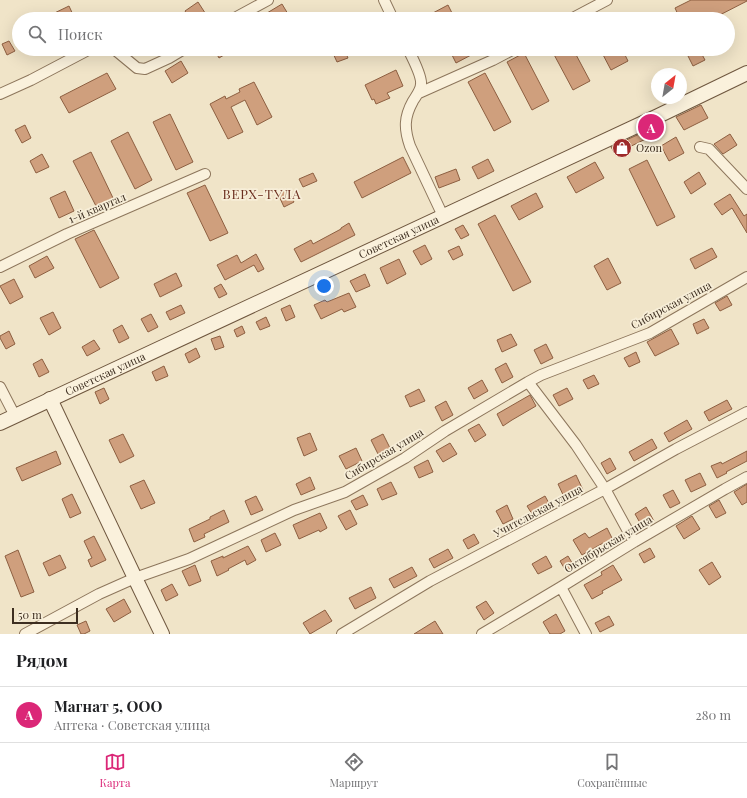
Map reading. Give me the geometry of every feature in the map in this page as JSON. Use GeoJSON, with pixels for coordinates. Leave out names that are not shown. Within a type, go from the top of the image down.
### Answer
{"type":"FeatureCollection","features":[{"type":"Feature","properties":{"kind":"main road","name":"Советская улица"},"geometry":{"type":"LineString","coordinates":[[0,423],[675,108],[747,72]]}},
{"type":"Feature","properties":{"kind":"main road"},"geometry":{"type":"LineString","coordinates":[[50,399],[162,634]]}},
{"type":"Feature","properties":{"kind":"street"},"geometry":{"type":"LineString","coordinates":[[246,12],[268,0]]}},
{"type":"Feature","properties":{"kind":"street"},"geometry":{"type":"LineString","coordinates":[[384,0],[390,12]]}},
{"type":"Feature","properties":{"kind":"street"},"geometry":{"type":"LineString","coordinates":[[584,12],[607,0]]}},
{"type":"Feature","properties":{"kind":"street"},"geometry":{"type":"LineString","coordinates":[[0,94],[31,80],[77,56]]}},
{"type":"Feature","properties":{"kind":"street"},"geometry":{"type":"LineString","coordinates":[[122,56],[137,68],[145,69],[172,56]]}},
{"type":"Feature","properties":{"kind":"street"},"geometry":{"type":"LineString","coordinates":[[412,56],[422,83],[419,93],[410,107],[406,121],[406,135],[443,216]]}},
{"type":"Feature","properties":{"kind":"street"},"geometry":{"type":"LineString","coordinates":[[419,93],[501,56]]}},
{"type":"Feature","properties":{"kind":"street"},"geometry":{"type":"LineString","coordinates":[[700,147],[709,149],[747,189]]}},
{"type":"Feature","properties":{"kind":"street","name":"1-й квартал"},"geometry":{"type":"LineString","coordinates":[[0,267],[67,234],[205,174]]}},
{"type":"Feature","properties":{"kind":"street","name":"Сибирская улица"},"geometry":{"type":"LineString","coordinates":[[25,634],[98,594],[135,578],[189,559],[294,510],[345,492],[405,458],[446,431],[541,375],[650,333],[747,277]]}},
{"type":"Feature","properties":{"kind":"street"},"geometry":{"type":"LineString","coordinates":[[528,382],[576,445],[604,489],[634,542]]}},
{"type":"Feature","properties":{"kind":"street"},"geometry":{"type":"LineString","coordinates":[[0,387],[15,416]]}},
{"type":"Feature","properties":{"kind":"street","name":"Учительская улица"},"geometry":{"type":"LineString","coordinates":[[342,634],[430,581],[747,412]]}},
{"type":"Feature","properties":{"kind":"street","name":"Октябрьская улица"},"geometry":{"type":"LineString","coordinates":[[482,634],[634,542],[747,477]]}},
{"type":"Feature","properties":{"kind":"street"},"geometry":{"type":"LineString","coordinates":[[561,587],[586,634]]}},
{"type":"Feature","properties":{"kind":"building"},"geometry":{"type":"Polygon","coordinates":[[[691,0],[747,0],[726,12],[677,12],[675,8],[691,0]]]}},
{"type":"Feature","properties":{"kind":"building"},"geometry":{"type":"Polygon","coordinates":[[[198,2],[204,12],[186,12],[198,2]]]}},
{"type":"Feature","properties":{"kind":"building"},"geometry":{"type":"Polygon","coordinates":[[[282,4],[287,12],[269,12],[282,4]]]}},
{"type":"Feature","properties":{"kind":"building"},"geometry":{"type":"Polygon","coordinates":[[[448,5],[452,12],[435,12],[448,5]]]}},
{"type":"Feature","properties":{"kind":"building"},"geometry":{"type":"Polygon","coordinates":[[[69,6],[72,12],[57,12],[69,6]]]}},
{"type":"Feature","properties":{"kind":"building"},"geometry":{"type":"Polygon","coordinates":[[[9,41],[12,46],[12,52],[7,55],[2,44],[9,41]]]}},
{"type":"Feature","properties":{"kind":"building"},"geometry":{"type":"Polygon","coordinates":[[[334,56],[347,56],[348,58],[337,62],[334,56]]]}},
{"type":"Feature","properties":{"kind":"building"},"geometry":{"type":"Polygon","coordinates":[[[452,56],[469,56],[456,63],[452,56]]]}},
{"type":"Feature","properties":{"kind":"building"},"geometry":{"type":"Polygon","coordinates":[[[518,56],[526,56],[549,101],[532,110],[507,62],[518,56]]]}},
{"type":"Feature","properties":{"kind":"building"},"geometry":{"type":"Polygon","coordinates":[[[555,56],[577,56],[590,81],[573,90],[555,56]]]}},
{"type":"Feature","properties":{"kind":"building"},"geometry":{"type":"Polygon","coordinates":[[[604,56],[626,56],[628,61],[611,70],[604,56]]]}},
{"type":"Feature","properties":{"kind":"building"},"geometry":{"type":"Polygon","coordinates":[[[688,56],[703,56],[705,60],[693,66],[688,56]]]}},
{"type":"Feature","properties":{"kind":"building"},"geometry":{"type":"Polygon","coordinates":[[[181,61],[188,73],[172,83],[165,71],[181,61]]]}},
{"type":"Feature","properties":{"kind":"building"},"geometry":{"type":"Polygon","coordinates":[[[396,70],[403,86],[387,93],[390,98],[376,104],[374,99],[372,100],[365,85],[396,70]]]}},
{"type":"Feature","properties":{"kind":"building"},"geometry":{"type":"Polygon","coordinates":[[[107,73],[116,89],[69,113],[60,97],[107,73]]]}},
{"type":"Feature","properties":{"kind":"building"},"geometry":{"type":"Polygon","coordinates":[[[485,73],[511,122],[494,131],[468,82],[485,73]]]}},
{"type":"Feature","properties":{"kind":"building"},"geometry":{"type":"Polygon","coordinates":[[[254,82],[272,117],[257,125],[245,100],[231,107],[243,132],[228,139],[210,104],[225,96],[226,99],[240,92],[239,89],[254,82]]]}},
{"type":"Feature","properties":{"kind":"building"},"geometry":{"type":"Polygon","coordinates":[[[701,105],[708,118],[684,130],[676,117],[701,105]]]}},
{"type":"Feature","properties":{"kind":"building"},"geometry":{"type":"Polygon","coordinates":[[[170,114],[193,162],[176,170],[153,122],[170,114]]]}},
{"type":"Feature","properties":{"kind":"building"},"geometry":{"type":"Polygon","coordinates":[[[25,125],[31,138],[22,143],[15,130],[25,125]]]}},
{"type":"Feature","properties":{"kind":"building"},"geometry":{"type":"Polygon","coordinates":[[[657,126],[660,132],[615,154],[611,147],[657,126]]]}},
{"type":"Feature","properties":{"kind":"building"},"geometry":{"type":"Polygon","coordinates":[[[128,132],[152,180],[135,189],[111,141],[128,132]]]}},
{"type":"Feature","properties":{"kind":"building"},"geometry":{"type":"Polygon","coordinates":[[[730,134],[737,145],[723,154],[714,144],[730,134]]]}},
{"type":"Feature","properties":{"kind":"building"},"geometry":{"type":"Polygon","coordinates":[[[676,137],[684,153],[669,161],[661,146],[676,137]]]}},
{"type":"Feature","properties":{"kind":"building"},"geometry":{"type":"Polygon","coordinates":[[[91,152],[114,200],[97,208],[73,161],[91,152]]]}},
{"type":"Feature","properties":{"kind":"building"},"geometry":{"type":"Polygon","coordinates":[[[42,154],[49,167],[36,173],[30,161],[42,154]]]}},
{"type":"Feature","properties":{"kind":"building"},"geometry":{"type":"Polygon","coordinates":[[[403,157],[411,173],[362,198],[354,182],[403,157]]]}},
{"type":"Feature","properties":{"kind":"building"},"geometry":{"type":"Polygon","coordinates":[[[488,159],[494,171],[478,179],[472,167],[488,159]]]}},
{"type":"Feature","properties":{"kind":"building"},"geometry":{"type":"Polygon","coordinates":[[[647,160],[675,217],[657,226],[629,169],[647,160]]]}},
{"type":"Feature","properties":{"kind":"building"},"geometry":{"type":"Polygon","coordinates":[[[595,162],[604,178],[576,193],[567,177],[595,162]]]}},
{"type":"Feature","properties":{"kind":"building"},"geometry":{"type":"Polygon","coordinates":[[[456,169],[460,180],[439,188],[435,177],[456,169]]]}},
{"type":"Feature","properties":{"kind":"building"},"geometry":{"type":"Polygon","coordinates":[[[699,172],[706,184],[691,194],[684,182],[699,172]]]}},
{"type":"Feature","properties":{"kind":"building"},"geometry":{"type":"Polygon","coordinates":[[[313,173],[317,181],[303,187],[299,179],[313,173]]]}},
{"type":"Feature","properties":{"kind":"building"},"geometry":{"type":"Polygon","coordinates":[[[205,185],[228,233],[210,241],[187,193],[205,185]]]}},
{"type":"Feature","properties":{"kind":"building"},"geometry":{"type":"Polygon","coordinates":[[[287,189],[294,202],[284,207],[278,194],[287,189]]]}},
{"type":"Feature","properties":{"kind":"building"},"geometry":{"type":"Polygon","coordinates":[[[65,191],[74,211],[59,218],[50,198],[65,191]]]}},
{"type":"Feature","properties":{"kind":"building"},"geometry":{"type":"Polygon","coordinates":[[[536,193],[543,207],[519,220],[511,206],[536,193]]]}},
{"type":"Feature","properties":{"kind":"building"},"geometry":{"type":"Polygon","coordinates":[[[730,194],[744,216],[747,214],[747,233],[732,208],[722,215],[714,204],[730,194]]]}},
{"type":"Feature","properties":{"kind":"building"},"geometry":{"type":"Polygon","coordinates":[[[495,215],[531,282],[513,291],[478,224],[495,215]]]}},
{"type":"Feature","properties":{"kind":"building"},"geometry":{"type":"Polygon","coordinates":[[[349,223],[355,235],[301,262],[294,249],[311,240],[313,244],[349,223]]]}},
{"type":"Feature","properties":{"kind":"building"},"geometry":{"type":"Polygon","coordinates":[[[463,225],[469,235],[461,239],[455,229],[463,225]]]}},
{"type":"Feature","properties":{"kind":"building"},"geometry":{"type":"Polygon","coordinates":[[[94,230],[119,278],[100,288],[75,239],[94,230]]]}},
{"type":"Feature","properties":{"kind":"building"},"geometry":{"type":"Polygon","coordinates":[[[425,245],[432,259],[421,265],[413,251],[425,245]]]}},
{"type":"Feature","properties":{"kind":"building"},"geometry":{"type":"Polygon","coordinates":[[[459,246],[463,255],[453,260],[448,251],[459,246]]]}},
{"type":"Feature","properties":{"kind":"building"},"geometry":{"type":"Polygon","coordinates":[[[712,248],[717,257],[695,269],[690,259],[712,248]]]}},
{"type":"Feature","properties":{"kind":"building"},"geometry":{"type":"Polygon","coordinates":[[[256,254],[264,269],[258,272],[254,265],[225,280],[217,265],[237,255],[241,263],[256,254]]]}},
{"type":"Feature","properties":{"kind":"building"},"geometry":{"type":"Polygon","coordinates":[[[47,256],[54,268],[35,278],[29,266],[47,256]]]}},
{"type":"Feature","properties":{"kind":"building"},"geometry":{"type":"Polygon","coordinates":[[[608,258],[621,283],[607,290],[594,266],[608,258]]]}},
{"type":"Feature","properties":{"kind":"building"},"geometry":{"type":"Polygon","coordinates":[[[399,259],[406,274],[387,284],[380,268],[399,259]]]}},
{"type":"Feature","properties":{"kind":"building"},"geometry":{"type":"Polygon","coordinates":[[[176,273],[182,286],[160,297],[154,284],[176,273]]]}},
{"type":"Feature","properties":{"kind":"building"},"geometry":{"type":"Polygon","coordinates":[[[365,274],[370,286],[356,292],[350,281],[365,274]]]}},
{"type":"Feature","properties":{"kind":"building"},"geometry":{"type":"Polygon","coordinates":[[[14,279],[23,297],[10,304],[0,286],[14,279]]]}},
{"type":"Feature","properties":{"kind":"building"},"geometry":{"type":"Polygon","coordinates":[[[221,284],[227,294],[219,298],[214,288],[221,284]]]}},
{"type":"Feature","properties":{"kind":"building"},"geometry":{"type":"Polygon","coordinates":[[[349,293],[356,307],[344,312],[342,309],[321,319],[314,305],[325,300],[327,302],[349,293]]]}},
{"type":"Feature","properties":{"kind":"building"},"geometry":{"type":"Polygon","coordinates":[[[727,296],[732,305],[720,311],[715,303],[727,296]]]}},
{"type":"Feature","properties":{"kind":"building"},"geometry":{"type":"Polygon","coordinates":[[[181,305],[185,313],[170,320],[166,312],[181,305]]]}},
{"type":"Feature","properties":{"kind":"building"},"geometry":{"type":"Polygon","coordinates":[[[290,305],[295,317],[286,321],[281,309],[290,305]]]}},
{"type":"Feature","properties":{"kind":"building"},"geometry":{"type":"Polygon","coordinates":[[[53,312],[61,328],[49,335],[40,318],[53,312]]]}},
{"type":"Feature","properties":{"kind":"building"},"geometry":{"type":"Polygon","coordinates":[[[151,314],[158,327],[148,332],[141,319],[151,314]]]}},
{"type":"Feature","properties":{"kind":"building"},"geometry":{"type":"Polygon","coordinates":[[[266,317],[270,326],[260,330],[256,322],[266,317]]]}},
{"type":"Feature","properties":{"kind":"building"},"geometry":{"type":"Polygon","coordinates":[[[704,319],[709,328],[697,334],[693,324],[704,319]]]}},
{"type":"Feature","properties":{"kind":"building"},"geometry":{"type":"Polygon","coordinates":[[[122,325],[129,338],[119,343],[113,330],[122,325]]]}},
{"type":"Feature","properties":{"kind":"building"},"geometry":{"type":"Polygon","coordinates":[[[242,326],[245,333],[237,337],[234,330],[242,326]]]}},
{"type":"Feature","properties":{"kind":"building"},"geometry":{"type":"Polygon","coordinates":[[[671,329],[679,344],[655,356],[647,342],[671,329]]]}},
{"type":"Feature","properties":{"kind":"building"},"geometry":{"type":"Polygon","coordinates":[[[9,331],[15,344],[6,349],[0,336],[9,331]]]}},
{"type":"Feature","properties":{"kind":"building"},"geometry":{"type":"Polygon","coordinates":[[[511,334],[517,345],[502,352],[497,340],[511,334]]]}},
{"type":"Feature","properties":{"kind":"building"},"geometry":{"type":"Polygon","coordinates":[[[220,336],[224,347],[215,350],[211,339],[220,336]]]}},
{"type":"Feature","properties":{"kind":"building"},"geometry":{"type":"Polygon","coordinates":[[[94,340],[100,349],[87,356],[82,347],[94,340]]]}},
{"type":"Feature","properties":{"kind":"building"},"geometry":{"type":"Polygon","coordinates":[[[546,344],[553,358],[541,364],[534,350],[546,344]]]}},
{"type":"Feature","properties":{"kind":"building"},"geometry":{"type":"Polygon","coordinates":[[[196,348],[200,357],[189,363],[185,354],[196,348]]]}},
{"type":"Feature","properties":{"kind":"building"},"geometry":{"type":"Polygon","coordinates":[[[636,352],[640,362],[629,367],[624,358],[636,352]]]}},
{"type":"Feature","properties":{"kind":"building"},"geometry":{"type":"Polygon","coordinates":[[[42,359],[49,372],[39,377],[33,364],[42,359]]]}},
{"type":"Feature","properties":{"kind":"building"},"geometry":{"type":"Polygon","coordinates":[[[506,363],[513,377],[502,383],[495,369],[506,363]]]}},
{"type":"Feature","properties":{"kind":"building"},"geometry":{"type":"Polygon","coordinates":[[[164,366],[168,376],[156,381],[152,372],[164,366]]]}},
{"type":"Feature","properties":{"kind":"building"},"geometry":{"type":"Polygon","coordinates":[[[594,375],[599,384],[588,389],[583,380],[594,375]]]}},
{"type":"Feature","properties":{"kind":"building"},"geometry":{"type":"Polygon","coordinates":[[[482,380],[488,391],[474,399],[468,388],[482,380]]]}},
{"type":"Feature","properties":{"kind":"building"},"geometry":{"type":"Polygon","coordinates":[[[104,388],[109,399],[100,404],[95,392],[104,388]]]}},
{"type":"Feature","properties":{"kind":"building"},"geometry":{"type":"Polygon","coordinates":[[[567,388],[573,399],[559,406],[553,395],[567,388]]]}},
{"type":"Feature","properties":{"kind":"building"},"geometry":{"type":"Polygon","coordinates":[[[419,389],[425,401],[410,407],[405,396],[419,389]]]}},
{"type":"Feature","properties":{"kind":"building"},"geometry":{"type":"Polygon","coordinates":[[[530,395],[536,406],[503,426],[497,414],[530,395]]]}},
{"type":"Feature","properties":{"kind":"building"},"geometry":{"type":"Polygon","coordinates":[[[727,400],[732,409],[709,421],[704,412],[727,400]]]}},
{"type":"Feature","properties":{"kind":"building"},"geometry":{"type":"Polygon","coordinates":[[[446,401],[453,415],[442,421],[435,407],[446,401]]]}},
{"type":"Feature","properties":{"kind":"building"},"geometry":{"type":"Polygon","coordinates":[[[687,420],[692,429],[669,442],[664,433],[687,420]]]}},
{"type":"Feature","properties":{"kind":"building"},"geometry":{"type":"Polygon","coordinates":[[[479,424],[486,435],[475,442],[468,430],[479,424]]]}},
{"type":"Feature","properties":{"kind":"building"},"geometry":{"type":"Polygon","coordinates":[[[310,433],[317,450],[304,456],[297,438],[310,433]]]}},
{"type":"Feature","properties":{"kind":"building"},"geometry":{"type":"Polygon","coordinates":[[[123,434],[134,456],[120,463],[109,440],[123,434]]]}},
{"type":"Feature","properties":{"kind":"building"},"geometry":{"type":"Polygon","coordinates":[[[383,434],[390,448],[378,454],[371,440],[383,434]]]}},
{"type":"Feature","properties":{"kind":"building"},"geometry":{"type":"Polygon","coordinates":[[[652,439],[657,448],[634,461],[629,452],[652,439]]]}},
{"type":"Feature","properties":{"kind":"building"},"geometry":{"type":"Polygon","coordinates":[[[450,443],[457,454],[443,462],[436,451],[450,443]]]}},
{"type":"Feature","properties":{"kind":"building"},"geometry":{"type":"Polygon","coordinates":[[[356,448],[362,461],[346,469],[339,456],[356,448]]]}},
{"type":"Feature","properties":{"kind":"building"},"geometry":{"type":"Polygon","coordinates":[[[56,451],[61,464],[22,481],[16,468],[56,451]]]}},
{"type":"Feature","properties":{"kind":"building"},"geometry":{"type":"Polygon","coordinates":[[[747,451],[747,461],[717,478],[711,466],[721,462],[722,464],[747,451]]]}},
{"type":"Feature","properties":{"kind":"building"},"geometry":{"type":"Polygon","coordinates":[[[610,458],[616,469],[607,474],[601,463],[610,458]]]}},
{"type":"Feature","properties":{"kind":"building"},"geometry":{"type":"Polygon","coordinates":[[[428,460],[433,472],[419,478],[414,467],[428,460]]]}},
{"type":"Feature","properties":{"kind":"building"},"geometry":{"type":"Polygon","coordinates":[[[700,473],[706,485],[691,492],[685,480],[700,473]]]}},
{"type":"Feature","properties":{"kind":"building"},"geometry":{"type":"Polygon","coordinates":[[[576,475],[583,490],[565,499],[558,484],[576,475]]]}},
{"type":"Feature","properties":{"kind":"building"},"geometry":{"type":"Polygon","coordinates":[[[310,477],[315,489],[301,495],[296,484],[310,477]]]}},
{"type":"Feature","properties":{"kind":"building"},"geometry":{"type":"Polygon","coordinates":[[[144,480],[155,503],[141,509],[130,486],[144,480]]]}},
{"type":"Feature","properties":{"kind":"building"},"geometry":{"type":"Polygon","coordinates":[[[391,482],[397,494],[382,500],[377,489],[391,482]]]}},
{"type":"Feature","properties":{"kind":"building"},"geometry":{"type":"Polygon","coordinates":[[[747,484],[747,502],[742,505],[734,492],[747,484]]]}},
{"type":"Feature","properties":{"kind":"building"},"geometry":{"type":"Polygon","coordinates":[[[673,490],[680,503],[670,508],[663,495],[673,490]]]}},
{"type":"Feature","properties":{"kind":"building"},"geometry":{"type":"Polygon","coordinates":[[[72,494],[81,513],[70,518],[62,499],[72,494]]]}},
{"type":"Feature","properties":{"kind":"building"},"geometry":{"type":"Polygon","coordinates":[[[363,495],[368,505],[356,510],[351,501],[363,495]]]}},
{"type":"Feature","properties":{"kind":"building"},"geometry":{"type":"Polygon","coordinates":[[[256,496],[263,510],[251,515],[245,501],[256,496]]]}},
{"type":"Feature","properties":{"kind":"building"},"geometry":{"type":"Polygon","coordinates":[[[545,496],[551,507],[534,517],[527,506],[545,496]]]}},
{"type":"Feature","properties":{"kind":"building"},"geometry":{"type":"Polygon","coordinates":[[[719,500],[726,513],[716,518],[709,506],[719,500]]]}},
{"type":"Feature","properties":{"kind":"building"},"geometry":{"type":"Polygon","coordinates":[[[507,505],[513,519],[503,524],[496,511],[507,505]]]}},
{"type":"Feature","properties":{"kind":"building"},"geometry":{"type":"Polygon","coordinates":[[[646,507],[654,521],[643,528],[635,514],[646,507]]]}},
{"type":"Feature","properties":{"kind":"building"},"geometry":{"type":"Polygon","coordinates":[[[224,510],[229,522],[204,534],[205,537],[194,542],[189,529],[210,519],[210,517],[224,510]]]}},
{"type":"Feature","properties":{"kind":"building"},"geometry":{"type":"Polygon","coordinates":[[[350,510],[357,524],[346,530],[338,516],[350,510]]]}},
{"type":"Feature","properties":{"kind":"building"},"geometry":{"type":"Polygon","coordinates":[[[320,513],[327,528],[299,539],[293,525],[320,513]]]}},
{"type":"Feature","properties":{"kind":"building"},"geometry":{"type":"Polygon","coordinates":[[[692,516],[700,529],[684,539],[676,526],[692,516]]]}},
{"type":"Feature","properties":{"kind":"building"},"geometry":{"type":"Polygon","coordinates":[[[607,528],[613,540],[604,545],[603,543],[582,555],[573,540],[585,533],[589,538],[607,528]]]}},
{"type":"Feature","properties":{"kind":"building"},"geometry":{"type":"Polygon","coordinates":[[[275,533],[281,545],[266,552],[261,540],[275,533]]]}},
{"type":"Feature","properties":{"kind":"building"},"geometry":{"type":"Polygon","coordinates":[[[474,534],[479,543],[468,549],[463,540],[474,534]]]}},
{"type":"Feature","properties":{"kind":"building"},"geometry":{"type":"Polygon","coordinates":[[[94,536],[106,560],[91,567],[88,560],[92,558],[84,541],[94,536]]]}},
{"type":"Feature","properties":{"kind":"building"},"geometry":{"type":"Polygon","coordinates":[[[248,546],[256,560],[247,565],[245,560],[217,576],[211,561],[223,556],[223,558],[248,546]]]}},
{"type":"Feature","properties":{"kind":"building"},"geometry":{"type":"Polygon","coordinates":[[[650,548],[655,557],[644,563],[639,554],[650,548]]]}},
{"type":"Feature","properties":{"kind":"building"},"geometry":{"type":"Polygon","coordinates":[[[448,549],[453,558],[434,568],[429,559],[448,549]]]}},
{"type":"Feature","properties":{"kind":"building"},"geometry":{"type":"Polygon","coordinates":[[[18,550],[34,592],[21,597],[5,556],[18,550]]]}},
{"type":"Feature","properties":{"kind":"building"},"geometry":{"type":"Polygon","coordinates":[[[60,555],[66,568],[49,576],[43,563],[60,555]]]}},
{"type":"Feature","properties":{"kind":"building"},"geometry":{"type":"Polygon","coordinates":[[[546,556],[552,567],[538,574],[532,564],[546,556]]]}},
{"type":"Feature","properties":{"kind":"building"},"geometry":{"type":"Polygon","coordinates":[[[568,556],[574,566],[566,571],[560,561],[568,556]]]}},
{"type":"Feature","properties":{"kind":"building"},"geometry":{"type":"Polygon","coordinates":[[[712,562],[721,577],[709,585],[699,570],[712,562]]]}},
{"type":"Feature","properties":{"kind":"building"},"geometry":{"type":"Polygon","coordinates":[[[195,565],[201,581],[189,586],[182,571],[195,565]]]}},
{"type":"Feature","properties":{"kind":"building"},"geometry":{"type":"Polygon","coordinates":[[[613,565],[622,580],[602,591],[603,593],[592,599],[584,585],[602,575],[601,572],[613,565]]]}},
{"type":"Feature","properties":{"kind":"building"},"geometry":{"type":"Polygon","coordinates":[[[412,567],[417,576],[394,588],[389,579],[412,567]]]}},
{"type":"Feature","properties":{"kind":"building"},"geometry":{"type":"Polygon","coordinates":[[[172,584],[178,595],[166,601],[161,590],[172,584]]]}},
{"type":"Feature","properties":{"kind":"building"},"geometry":{"type":"Polygon","coordinates":[[[371,587],[376,598],[355,609],[349,598],[371,587]]]}},
{"type":"Feature","properties":{"kind":"building"},"geometry":{"type":"Polygon","coordinates":[[[124,599],[131,612],[114,622],[106,609],[124,599]]]}},
{"type":"Feature","properties":{"kind":"building"},"geometry":{"type":"Polygon","coordinates":[[[486,601],[494,613],[484,620],[476,607],[486,601]]]}},
{"type":"Feature","properties":{"kind":"building"},"geometry":{"type":"Polygon","coordinates":[[[325,610],[332,621],[310,634],[303,623],[325,610]]]}},
{"type":"Feature","properties":{"kind":"building"},"geometry":{"type":"Polygon","coordinates":[[[556,614],[565,631],[560,634],[550,634],[543,622],[556,614]]]}},
{"type":"Feature","properties":{"kind":"building"},"geometry":{"type":"Polygon","coordinates":[[[609,616],[614,625],[600,632],[595,623],[609,616]]]}},
{"type":"Feature","properties":{"kind":"building"},"geometry":{"type":"Polygon","coordinates":[[[86,621],[90,631],[81,634],[77,625],[86,621]]]}},
{"type":"Feature","properties":{"kind":"building"},"geometry":{"type":"Polygon","coordinates":[[[435,621],[443,634],[414,634],[435,621]]]}},
{"type":"Feature","properties":{"kind":"place","name":"Магнат 5, ООО"},"geometry":{"type":"Point","coordinates":[651,127]}},
{"type":"Feature","properties":{"kind":"place","name":"Ozon"},"geometry":{"type":"Point","coordinates":[622,148]}},
{"type":"Feature","properties":{"kind":"district","name":"ВЕРХ-ТУЛА"},"geometry":{"type":"Point","coordinates":[262,194]}}]}
